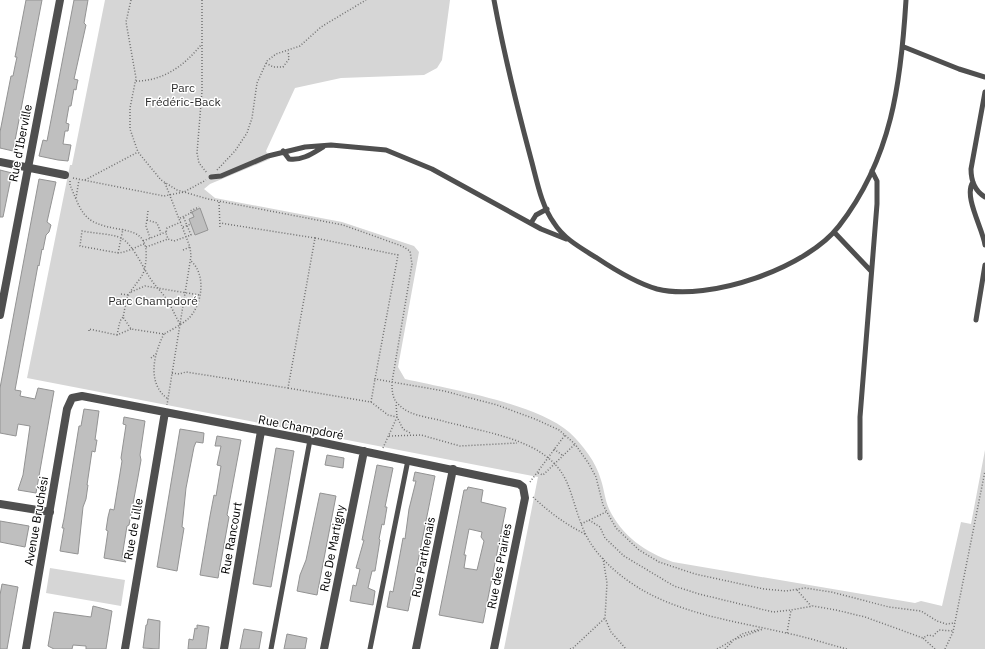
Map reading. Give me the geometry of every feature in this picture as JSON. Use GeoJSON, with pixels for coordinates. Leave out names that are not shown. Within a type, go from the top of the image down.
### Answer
{"type":"FeatureCollection","features":[{"type":"Feature","properties":{"kind":"street","name":"Rue d'Iberville"},"geometry":{"type":"LineString","coordinates":[[0,314],[60,0]]}},
{"type":"Feature","properties":{"kind":"street"},"geometry":{"type":"LineString","coordinates":[[0,162],[68,176]]}},
{"type":"Feature","properties":{"kind":"street","name":"Rue Champdoré"},"geometry":{"type":"LineString","coordinates":[[72,398],[82,396],[310,440],[513,482],[523,487]]}},
{"type":"Feature","properties":{"kind":"street","name":"Avenue Bruchési"},"geometry":{"type":"LineString","coordinates":[[26,649],[67,409],[72,398]]}},
{"type":"Feature","properties":{"kind":"street","name":"Rue de Lille"},"geometry":{"type":"LineString","coordinates":[[125,649],[165,412]]}},
{"type":"Feature","properties":{"kind":"street","name":"Rue Rancourt"},"geometry":{"type":"LineString","coordinates":[[224,649],[261,431]]}},
{"type":"Feature","properties":{"kind":"street","name":"Rue De Martigny"},"geometry":{"type":"LineString","coordinates":[[324,649],[364,451]]}},
{"type":"Feature","properties":{"kind":"street","name":"Rue Parthenais"},"geometry":{"type":"LineString","coordinates":[[416,649],[453,469]]}},
{"type":"Feature","properties":{"kind":"street","name":"Rue des Prairies"},"geometry":{"type":"LineString","coordinates":[[494,649],[525,498],[523,487]]}},
{"type":"Feature","properties":{"kind":"street"},"geometry":{"type":"LineString","coordinates":[[0,504],[50,512]]}},
{"type":"Feature","properties":{"kind":"lane"},"geometry":{"type":"LineString","coordinates":[[494,0],[511,83],[547,210],[554,225],[569,240]]}},
{"type":"Feature","properties":{"kind":"lane"},"geometry":{"type":"LineString","coordinates":[[212,177],[227,174],[284,151],[325,146],[369,148],[398,154],[432,169],[531,223],[569,240],[614,270],[645,284],[662,289],[691,292],[728,286],[760,276],[802,256],[824,242],[847,215],[872,171],[890,128],[904,47],[906,0]]}},
{"type":"Feature","properties":{"kind":"lane"},"geometry":{"type":"LineString","coordinates":[[904,47],[959,69],[985,77]]}},
{"type":"Feature","properties":{"kind":"lane"},"geometry":{"type":"LineString","coordinates":[[985,92],[971,162],[971,177],[978,191],[985,197]]}},
{"type":"Feature","properties":{"kind":"lane"},"geometry":{"type":"LineString","coordinates":[[284,151],[289,159],[296,160],[306,157],[325,146]]}},
{"type":"Feature","properties":{"kind":"lane"},"geometry":{"type":"LineString","coordinates":[[860,458],[860,416],[877,188],[876,177],[872,171]]}},
{"type":"Feature","properties":{"kind":"lane"},"geometry":{"type":"LineString","coordinates":[[973,182],[970,186],[970,198],[985,245]]}},
{"type":"Feature","properties":{"kind":"lane"},"geometry":{"type":"LineString","coordinates":[[531,223],[536,216],[547,210]]}},
{"type":"Feature","properties":{"kind":"lane"},"geometry":{"type":"LineString","coordinates":[[834,232],[872,271]]}},
{"type":"Feature","properties":{"kind":"lane"},"geometry":{"type":"LineString","coordinates":[[976,320],[985,266]]}},
{"type":"Feature","properties":{"kind":"lane"},"geometry":{"type":"LineString","coordinates":[[271,649],[310,440]]}},
{"type":"Feature","properties":{"kind":"lane"},"geometry":{"type":"LineString","coordinates":[[370,649],[408,460]]}},
{"type":"Feature","properties":{"kind":"path"},"geometry":{"type":"LineString","coordinates":[[131,0],[126,22],[135,65],[136,81],[130,103],[129,120],[132,138],[138,152],[150,169],[165,183],[177,190],[219,202],[343,225],[402,246],[410,251],[412,264],[392,382],[397,417],[403,429],[412,434]]}},
{"type":"Feature","properties":{"kind":"path"},"geometry":{"type":"LineString","coordinates":[[202,0],[202,91],[197,153],[202,169],[212,177]]}},
{"type":"Feature","properties":{"kind":"path"},"geometry":{"type":"LineString","coordinates":[[68,176],[160,196],[184,192],[212,177],[235,151],[247,133],[252,118],[257,83],[266,63],[272,57],[300,46],[321,28],[366,0]]}},
{"type":"Feature","properties":{"kind":"path"},"geometry":{"type":"LineString","coordinates":[[136,81],[149,80],[164,76],[181,65],[201,45]]}},
{"type":"Feature","properties":{"kind":"path"},"geometry":{"type":"LineString","coordinates":[[266,63],[273,67],[283,67],[289,60],[288,50]]}},
{"type":"Feature","properties":{"kind":"path"},"geometry":{"type":"LineString","coordinates":[[85,180],[138,152]]}},
{"type":"Feature","properties":{"kind":"path"},"geometry":{"type":"LineString","coordinates":[[76,198],[79,179]]}},
{"type":"Feature","properties":{"kind":"path"},"geometry":{"type":"LineString","coordinates":[[165,183],[186,236],[190,248],[191,261],[165,412]]}},
{"type":"Feature","properties":{"kind":"path"},"geometry":{"type":"LineString","coordinates":[[70,184],[84,212],[93,221],[136,233],[145,244],[145,269],[129,293],[117,335]]}},
{"type":"Feature","properties":{"kind":"path"},"geometry":{"type":"LineString","coordinates":[[219,202],[220,228]]}},
{"type":"Feature","properties":{"kind":"path"},"geometry":{"type":"LineString","coordinates":[[179,218],[199,208]]}},
{"type":"Feature","properties":{"kind":"path"},"geometry":{"type":"LineString","coordinates":[[148,211],[146,226],[150,238]]}},
{"type":"Feature","properties":{"kind":"path"},"geometry":{"type":"LineString","coordinates":[[166,232],[168,238],[174,241],[190,235],[184,216]]}},
{"type":"Feature","properties":{"kind":"path"},"geometry":{"type":"LineString","coordinates":[[147,220],[157,223],[161,234]]}},
{"type":"Feature","properties":{"kind":"path"},"geometry":{"type":"LineString","coordinates":[[143,241],[166,232],[169,227],[180,222]]}},
{"type":"Feature","properties":{"kind":"path"},"geometry":{"type":"LineString","coordinates":[[220,223],[315,238],[398,255],[372,402]]}},
{"type":"Feature","properties":{"kind":"path"},"geometry":{"type":"LineString","coordinates":[[182,227],[191,224]]}},
{"type":"Feature","properties":{"kind":"path"},"geometry":{"type":"LineString","coordinates":[[118,253],[123,229]]}},
{"type":"Feature","properties":{"kind":"path"},"geometry":{"type":"LineString","coordinates":[[145,244],[131,249],[118,253],[80,246],[82,231],[121,238],[131,249],[169,303],[180,324]]}},
{"type":"Feature","properties":{"kind":"path"},"geometry":{"type":"LineString","coordinates":[[146,248],[168,238]]}},
{"type":"Feature","properties":{"kind":"path"},"geometry":{"type":"LineString","coordinates":[[288,388],[315,238]]}},
{"type":"Feature","properties":{"kind":"path"},"geometry":{"type":"LineString","coordinates":[[183,250],[190,248]]}},
{"type":"Feature","properties":{"kind":"path"},"geometry":{"type":"LineString","coordinates":[[168,399],[162,395],[154,380],[156,353],[164,334],[186,320],[195,311],[199,295],[199,276],[196,267],[191,261]]}},
{"type":"Feature","properties":{"kind":"path"},"geometry":{"type":"LineString","coordinates":[[129,293],[140,286],[199,295]]}},
{"type":"Feature","properties":{"kind":"path"},"geometry":{"type":"LineString","coordinates":[[121,294],[128,296]]}},
{"type":"Feature","properties":{"kind":"path"},"geometry":{"type":"LineString","coordinates":[[123,317],[130,329]]}},
{"type":"Feature","properties":{"kind":"path"},"geometry":{"type":"LineString","coordinates":[[89,331],[90,329],[117,335],[130,329],[164,334]]}},
{"type":"Feature","properties":{"kind":"path"},"geometry":{"type":"LineString","coordinates":[[151,358],[156,353]]}},
{"type":"Feature","properties":{"kind":"path"},"geometry":{"type":"LineString","coordinates":[[172,373],[178,374],[186,372],[372,402],[388,415],[397,417]]}},
{"type":"Feature","properties":{"kind":"path"},"geometry":{"type":"LineString","coordinates":[[375,379],[444,392],[497,405],[544,422],[565,435],[589,464],[596,477],[606,512],[616,528],[638,550],[649,557],[670,566],[764,589],[817,590],[889,607],[920,611],[937,621],[946,624],[955,623]]}},
{"type":"Feature","properties":{"kind":"path"},"geometry":{"type":"LineString","coordinates":[[395,401],[405,409],[415,414],[520,443],[532,448],[548,458],[562,472],[570,486],[585,534],[603,558],[624,578],[655,596],[706,614],[847,649]]}},
{"type":"Feature","properties":{"kind":"path"},"geometry":{"type":"LineString","coordinates":[[379,455],[397,417]]}},
{"type":"Feature","properties":{"kind":"path"},"geometry":{"type":"LineString","coordinates":[[389,436],[412,434],[428,436],[460,446],[520,443]]}},
{"type":"Feature","properties":{"kind":"path"},"geometry":{"type":"LineString","coordinates":[[530,482],[565,435]]}},
{"type":"Feature","properties":{"kind":"path"},"geometry":{"type":"LineString","coordinates":[[537,472],[543,475],[574,444]]}},
{"type":"Feature","properties":{"kind":"path"},"geometry":{"type":"LineString","coordinates":[[554,449],[562,456]]}},
{"type":"Feature","properties":{"kind":"path"},"geometry":{"type":"LineString","coordinates":[[945,649],[954,631],[985,471]]}},
{"type":"Feature","properties":{"kind":"path"},"geometry":{"type":"LineString","coordinates":[[523,487],[550,513],[571,527],[585,534]]}},
{"type":"Feature","properties":{"kind":"path"},"geometry":{"type":"LineString","coordinates":[[581,524],[606,512]]}},
{"type":"Feature","properties":{"kind":"path"},"geometry":{"type":"LineString","coordinates":[[589,520],[600,527],[605,538],[624,556],[649,573],[674,586],[699,594],[773,612],[811,606],[865,617],[923,638],[935,649]]}},
{"type":"Feature","properties":{"kind":"path"},"geometry":{"type":"LineString","coordinates":[[603,558],[607,582],[605,618],[611,632],[626,649]]}},
{"type":"Feature","properties":{"kind":"path"},"geometry":{"type":"LineString","coordinates":[[796,590],[811,606]]}},
{"type":"Feature","properties":{"kind":"path"},"geometry":{"type":"LineString","coordinates":[[787,633],[791,610]]}},
{"type":"Feature","properties":{"kind":"path"},"geometry":{"type":"LineString","coordinates":[[570,649],[573,648],[605,618]]}},
{"type":"Feature","properties":{"kind":"path"},"geometry":{"type":"LineString","coordinates":[[717,649],[764,628]]}},
{"type":"Feature","properties":{"kind":"path"},"geometry":{"type":"LineString","coordinates":[[923,638],[928,635],[933,636],[937,631],[941,630],[954,631]]}},
{"type":"Feature","properties":{"kind":"path"},"geometry":{"type":"LineString","coordinates":[[726,649],[735,640]]}},
{"type":"Feature","properties":{"kind":"green space","name":"Parc Frédéric-Back"},"geometry":{"type":"Polygon","coordinates":[[[105,0],[450,0],[442,60],[437,68],[424,75],[341,78],[295,88],[266,151],[270,159],[210,184],[204,189],[215,198],[342,222],[414,246],[419,252],[398,367],[405,379],[491,398],[514,405],[554,422],[569,432],[584,448],[596,467],[601,480],[606,502],[614,519],[635,542],[653,553],[673,562],[915,603],[921,601],[942,606],[961,522],[971,524],[985,450],[985,649],[504,649],[538,477],[27,378],[105,0]]]}},
{"type":"Feature","properties":{"kind":"green space"},"geometry":{"type":"Polygon","coordinates":[[[50,568],[125,580],[121,606],[46,593],[50,568]]]}},
{"type":"Feature","properties":{"kind":"building"},"geometry":{"type":"Polygon","coordinates":[[[26,0],[42,0],[13,151],[0,148],[0,132],[11,76],[13,76],[17,57],[15,57],[26,0]]]}},
{"type":"Feature","properties":{"kind":"building"},"geometry":{"type":"Polygon","coordinates":[[[74,0],[88,0],[84,23],[86,25],[74,79],[78,80],[76,90],[74,89],[71,106],[69,106],[66,123],[69,124],[68,131],[65,131],[63,144],[71,145],[68,161],[39,156],[43,140],[47,141],[74,0]]]}},
{"type":"Feature","properties":{"kind":"building"},"geometry":{"type":"Polygon","coordinates":[[[0,170],[12,173],[3,217],[0,217],[0,170]]]}},
{"type":"Feature","properties":{"kind":"building"},"geometry":{"type":"Polygon","coordinates":[[[39,179],[56,182],[47,222],[51,225],[49,232],[46,235],[39,266],[38,265],[15,390],[21,391],[20,396],[35,399],[38,388],[54,391],[36,493],[18,490],[23,475],[30,426],[18,424],[16,436],[0,433],[0,388],[39,179]]]}},
{"type":"Feature","properties":{"kind":"building"},"geometry":{"type":"Polygon","coordinates":[[[200,208],[208,230],[195,235],[189,219],[194,217],[192,212],[200,208]]]}},
{"type":"Feature","properties":{"kind":"building"},"geometry":{"type":"Polygon","coordinates":[[[84,409],[99,411],[95,440],[97,440],[95,452],[92,451],[86,499],[83,507],[78,554],[60,551],[64,528],[62,528],[79,426],[81,426],[84,409]]]}},
{"type":"Feature","properties":{"kind":"building"},"geometry":{"type":"Polygon","coordinates":[[[124,417],[145,421],[140,455],[141,460],[122,557],[126,562],[104,558],[108,531],[106,530],[108,517],[110,509],[114,510],[122,461],[121,458],[126,425],[123,424],[124,417]]]}},
{"type":"Feature","properties":{"kind":"building"},"geometry":{"type":"Polygon","coordinates":[[[180,429],[204,433],[203,443],[196,442],[194,447],[186,488],[182,527],[184,528],[177,571],[157,567],[180,429]]]}},
{"type":"Feature","properties":{"kind":"building"},"geometry":{"type":"Polygon","coordinates":[[[217,436],[241,440],[227,515],[229,517],[218,578],[200,575],[214,495],[216,496],[221,466],[217,465],[221,446],[215,446],[217,436]]]}},
{"type":"Feature","properties":{"kind":"building"},"geometry":{"type":"Polygon","coordinates":[[[276,448],[294,451],[271,587],[253,584],[276,448]]]}},
{"type":"Feature","properties":{"kind":"building"},"geometry":{"type":"Polygon","coordinates":[[[327,455],[344,458],[343,468],[325,465],[327,455]]]}},
{"type":"Feature","properties":{"kind":"building"},"geometry":{"type":"Polygon","coordinates":[[[377,465],[393,468],[385,507],[387,507],[384,525],[382,524],[379,539],[375,571],[372,571],[368,588],[375,591],[373,605],[350,601],[353,585],[356,586],[360,569],[356,568],[364,540],[362,540],[377,465]]]}},
{"type":"Feature","properties":{"kind":"building"},"geometry":{"type":"Polygon","coordinates":[[[415,472],[435,476],[408,611],[387,607],[390,591],[393,592],[403,538],[405,539],[409,509],[416,481],[413,481],[415,472]]]}},
{"type":"Feature","properties":{"kind":"building"},"geometry":{"type":"Polygon","coordinates":[[[468,487],[483,490],[481,502],[506,508],[483,623],[439,615],[464,490],[467,490],[468,487]],[[469,529],[464,555],[466,555],[464,568],[477,570],[484,541],[481,537],[482,532],[469,529]]]}},
{"type":"Feature","properties":{"kind":"building"},"geometry":{"type":"Polygon","coordinates":[[[320,493],[336,496],[317,595],[297,591],[300,575],[306,560],[320,493]]]}},
{"type":"Feature","properties":{"kind":"building"},"geometry":{"type":"Polygon","coordinates":[[[0,521],[29,526],[25,547],[0,542],[0,521]]]}},
{"type":"Feature","properties":{"kind":"building"},"geometry":{"type":"Polygon","coordinates":[[[2,584],[18,587],[7,649],[0,649],[0,595],[2,584]]]}},
{"type":"Feature","properties":{"kind":"building"},"geometry":{"type":"Polygon","coordinates":[[[93,606],[112,611],[106,649],[86,649],[86,646],[73,645],[72,649],[54,649],[48,646],[54,612],[91,617],[93,606]]]}},
{"type":"Feature","properties":{"kind":"building"},"geometry":{"type":"Polygon","coordinates":[[[148,619],[160,621],[159,649],[143,648],[148,619]]]}},
{"type":"Feature","properties":{"kind":"building"},"geometry":{"type":"Polygon","coordinates":[[[197,625],[209,627],[206,649],[188,649],[189,639],[193,640],[197,625]]]}},
{"type":"Feature","properties":{"kind":"building"},"geometry":{"type":"Polygon","coordinates":[[[244,629],[262,632],[259,649],[240,649],[244,629]]]}},
{"type":"Feature","properties":{"kind":"building"},"geometry":{"type":"Polygon","coordinates":[[[287,634],[307,638],[305,649],[284,649],[287,634]]]}},
{"type":"Feature","properties":{"kind":"park label","name":"Parc Champdoré"},"geometry":{"type":"Point","coordinates":[153,300]}}]}
